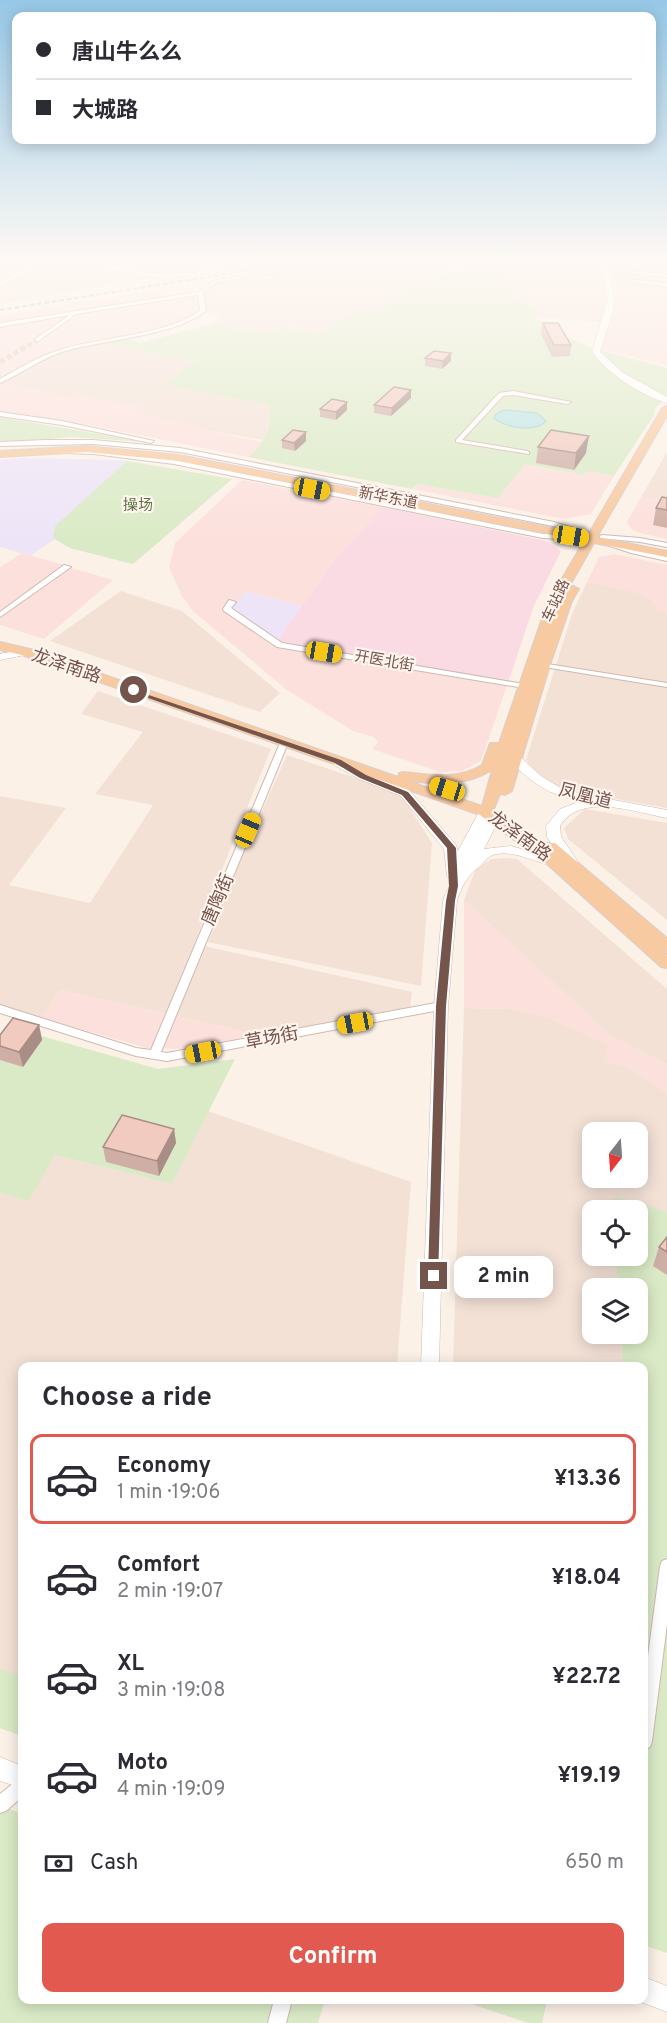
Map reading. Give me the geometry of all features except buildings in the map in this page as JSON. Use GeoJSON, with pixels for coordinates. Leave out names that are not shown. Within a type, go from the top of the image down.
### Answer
{"type":"FeatureCollection","features":[{"type":"Feature","properties":{"kind":"main road","name":"车站路"},"geometry":{"type":"LineString","coordinates":[[492,810],[514,758],[566,601],[596,538],[667,408]]}},
{"type":"Feature","properties":{"kind":"main road","name":"车站路"},"geometry":{"type":"LineString","coordinates":[[492,810],[506,740],[553,603],[667,423]]}},
{"type":"Feature","properties":{"kind":"main road","name":"新华东道"},"geometry":{"type":"LineString","coordinates":[[0,453],[55,446],[107,446],[182,452],[667,554]]}},
{"type":"Feature","properties":{"kind":"main road","name":"新华东道"},"geometry":{"type":"LineString","coordinates":[[0,453],[62,449],[161,455],[596,538],[667,547]]}},
{"type":"Feature","properties":{"kind":"main road","name":"龙泽南路"},"geometry":{"type":"LineString","coordinates":[[0,636],[404,776],[492,810],[571,862],[667,946]]}},
{"type":"Feature","properties":{"kind":"main road","name":"龙泽南路"},"geometry":{"type":"LineString","coordinates":[[0,646],[26,652],[338,762],[492,810],[667,963]]}},
{"type":"Feature","properties":{"kind":"main road"},"geometry":{"type":"LineString","coordinates":[[404,776],[448,782],[470,777],[488,767],[496,745],[506,740]]}},
{"type":"Feature","properties":{"kind":"street"},"geometry":{"type":"LineString","coordinates":[[0,381],[55,353]]}},
{"type":"Feature","properties":{"kind":"street"},"geometry":{"type":"LineString","coordinates":[[597,353],[635,383],[667,400]]}},
{"type":"Feature","properties":{"kind":"street"},"geometry":{"type":"LineString","coordinates":[[527,453],[458,441],[501,394],[513,393],[568,402]]}},
{"type":"Feature","properties":{"kind":"street"},"geometry":{"type":"LineString","coordinates":[[0,414],[115,433],[173,446],[182,452]]}},
{"type":"Feature","properties":{"kind":"street"},"geometry":{"type":"LineString","coordinates":[[0,444],[93,442],[182,452]]}},
{"type":"Feature","properties":{"kind":"street"},"geometry":{"type":"LineString","coordinates":[[596,538],[633,552],[667,559]]}},
{"type":"Feature","properties":{"kind":"street"},"geometry":{"type":"LineString","coordinates":[[0,615],[67,567]]}},
{"type":"Feature","properties":{"kind":"street","name":"开医北街"},"geometry":{"type":"LineString","coordinates":[[232,602],[227,609],[280,645],[524,686]]}},
{"type":"Feature","properties":{"kind":"street"},"geometry":{"type":"LineString","coordinates":[[0,657],[26,652]]}},
{"type":"Feature","properties":{"kind":"street"},"geometry":{"type":"LineString","coordinates":[[544,665],[667,684]]}},
{"type":"Feature","properties":{"kind":"street","name":"唐陶街"},"geometry":{"type":"LineString","coordinates":[[154,1056],[284,743]]}},
{"type":"Feature","properties":{"kind":"street","name":"凤凰道"},"geometry":{"type":"LineString","coordinates":[[514,758],[552,790],[601,803],[667,814]]}},
{"type":"Feature","properties":{"kind":"street"},"geometry":{"type":"LineString","coordinates":[[338,762],[363,776],[405,793],[451,848],[456,880]]}},
{"type":"Feature","properties":{"kind":"street"},"geometry":{"type":"LineString","coordinates":[[571,862],[554,837],[553,826],[562,812],[572,807],[601,803]]}},
{"type":"Feature","properties":{"kind":"street"},"geometry":{"type":"LineString","coordinates":[[430,1362],[441,1006],[450,901],[456,880],[492,810]]}},
{"type":"Feature","properties":{"kind":"street"},"geometry":{"type":"LineString","coordinates":[[456,880],[486,852],[510,850],[554,862]]}},
{"type":"Feature","properties":{"kind":"street","name":"草场街"},"geometry":{"type":"LineString","coordinates":[[0,1009],[154,1056],[182,1056],[441,1006]]}},
{"type":"Feature","properties":{"kind":"street"},"geometry":{"type":"LineString","coordinates":[[648,1711],[667,1566]]}},
{"type":"Feature","properties":{"kind":"street"},"geometry":{"type":"LineString","coordinates":[[0,1769],[18,1776]]}},
{"type":"Feature","properties":{"kind":"street"},"geometry":{"type":"LineString","coordinates":[[0,1805],[18,1790]]}},
{"type":"Feature","properties":{"kind":"street"},"geometry":{"type":"LineString","coordinates":[[648,1991],[667,1998]]}},
{"type":"Feature","properties":{"kind":"street"},"geometry":{"type":"LineString","coordinates":[[276,2023],[283,2004]]}},
{"type":"Feature","properties":{"kind":"shaded area"},"geometry":{"type":"Polygon","coordinates":[[[0,353],[48,353],[0,379],[0,353]]]}},
{"type":"Feature","properties":{"kind":"shaded area"},"geometry":{"type":"Polygon","coordinates":[[[156,353],[195,361],[165,385],[269,405],[270,417],[264,440],[197,429],[199,427],[138,414],[145,408],[75,394],[70,397],[0,383],[53,355],[156,353]]]}},
{"type":"Feature","properties":{"kind":"shaded area"},"geometry":{"type":"Polygon","coordinates":[[[618,353],[667,353],[667,365],[618,353]]]}},
{"type":"Feature","properties":{"kind":"shaded area"},"geometry":{"type":"Polygon","coordinates":[[[0,383],[70,397],[75,394],[146,408],[139,414],[200,426],[197,429],[264,442],[248,457],[95,426],[0,412],[0,383]]]}},
{"type":"Feature","properties":{"kind":"shaded area"},"geometry":{"type":"Polygon","coordinates":[[[667,452],[667,539],[637,532],[627,522],[667,452]]]}},
{"type":"Feature","properties":{"kind":"shaded area"},"geometry":{"type":"Polygon","coordinates":[[[23,458],[118,460],[232,479],[133,564],[70,548],[55,539],[30,556],[0,547],[0,460],[23,458]]]}},
{"type":"Feature","properties":{"kind":"shaded area"},"geometry":{"type":"Polygon","coordinates":[[[524,464],[584,475],[587,471],[614,476],[591,514],[564,519],[413,489],[417,484],[498,498],[524,464]]]}},
{"type":"Feature","properties":{"kind":"shaded area"},"geometry":{"type":"Polygon","coordinates":[[[242,480],[383,507],[336,558],[302,606],[247,592],[231,607],[226,605],[222,609],[278,646],[507,685],[481,761],[462,771],[440,772],[372,749],[378,742],[374,737],[353,731],[287,690],[194,612],[183,598],[169,568],[175,543],[242,480]]]}},
{"type":"Feature","properties":{"kind":"shaded area"},"geometry":{"type":"Polygon","coordinates":[[[642,496],[667,501],[667,539],[637,532],[627,522],[642,496]]]}},
{"type":"Feature","properties":{"kind":"shaded area"},"geometry":{"type":"Polygon","coordinates":[[[383,507],[547,541],[561,551],[533,608],[509,680],[283,644],[278,640],[336,558],[383,507]]]}},
{"type":"Feature","properties":{"kind":"shaded area"},"geometry":{"type":"Polygon","coordinates":[[[22,553],[67,566],[0,613],[0,567],[22,553]]]}},
{"type":"Feature","properties":{"kind":"shaded area"},"geometry":{"type":"Polygon","coordinates":[[[614,554],[667,565],[667,612],[658,611],[651,600],[640,593],[587,582],[599,557],[614,554]]]}},
{"type":"Feature","properties":{"kind":"shaded area"},"geometry":{"type":"Polygon","coordinates":[[[68,567],[113,580],[44,639],[0,625],[0,615],[68,567]]]}},
{"type":"Feature","properties":{"kind":"shaded area"},"geometry":{"type":"Polygon","coordinates":[[[587,582],[640,593],[651,600],[658,610],[667,612],[667,808],[560,789],[533,769],[526,760],[572,614],[587,582]]]}},
{"type":"Feature","properties":{"kind":"shaded area"},"geometry":{"type":"Polygon","coordinates":[[[121,591],[182,611],[280,693],[260,712],[50,641],[121,591]]]}},
{"type":"Feature","properties":{"kind":"shaded area"},"geometry":{"type":"Polygon","coordinates":[[[246,592],[302,606],[278,640],[231,607],[246,592]]]}},
{"type":"Feature","properties":{"kind":"shaded area"},"geometry":{"type":"Polygon","coordinates":[[[98,691],[271,749],[212,894],[195,944],[412,992],[410,1007],[261,1035],[60,990],[42,1018],[0,1005],[0,796],[66,808],[9,885],[90,903],[153,805],[95,794],[143,732],[81,714],[98,691]]]}},
{"type":"Feature","properties":{"kind":"shaded area"},"geometry":{"type":"Polygon","coordinates":[[[287,755],[395,791],[404,799],[432,843],[421,986],[208,942],[250,837],[287,755]]]}},
{"type":"Feature","properties":{"kind":"shaded area"},"geometry":{"type":"Polygon","coordinates":[[[585,809],[667,823],[667,920],[568,839],[564,828],[585,809]]]}},
{"type":"Feature","properties":{"kind":"shaded area"},"geometry":{"type":"Polygon","coordinates":[[[492,859],[517,859],[667,989],[667,1064],[611,1036],[464,900],[476,868],[492,859]]]}},
{"type":"Feature","properties":{"kind":"shaded area"},"geometry":{"type":"Polygon","coordinates":[[[464,900],[611,1036],[667,1064],[667,1092],[626,1067],[604,1062],[608,1045],[547,1017],[512,1009],[464,1008],[464,900]]]}},
{"type":"Feature","properties":{"kind":"shaded area"},"geometry":{"type":"Polygon","coordinates":[[[60,990],[261,1035],[180,1049],[147,1048],[42,1018],[60,990]]]}},
{"type":"Feature","properties":{"kind":"shaded area"},"geometry":{"type":"Polygon","coordinates":[[[464,1008],[512,1009],[547,1017],[609,1045],[604,1062],[626,1067],[667,1092],[667,1212],[648,1208],[648,1200],[582,1200],[582,1266],[617,1266],[617,1278],[582,1278],[582,1344],[622,1344],[622,1362],[453,1362],[464,1008]]]}},
{"type":"Feature","properties":{"kind":"shaded area"},"geometry":{"type":"Polygon","coordinates":[[[208,1111],[411,1182],[397,1362],[18,1362],[18,1735],[0,1728],[0,1193],[29,1200],[55,1155],[172,1184],[208,1111]]]}},
{"type":"Feature","properties":{"kind":"green space"},"geometry":{"type":"Polygon","coordinates":[[[155,353],[612,353],[667,368],[667,396],[655,409],[654,415],[614,476],[587,471],[584,475],[525,464],[498,498],[417,484],[412,489],[248,457],[259,446],[266,434],[270,413],[269,405],[165,385],[194,361],[155,353]]]}},
{"type":"Feature","properties":{"kind":"green space"},"geometry":{"type":"Polygon","coordinates":[[[0,417],[145,442],[71,437],[0,443],[0,417]]]}},
{"type":"Feature","properties":{"kind":"green space","name":"操场"},"geometry":{"type":"Polygon","coordinates":[[[127,461],[232,479],[133,564],[70,548],[53,538],[55,526],[127,461]]]}},
{"type":"Feature","properties":{"kind":"green space"},"geometry":{"type":"Polygon","coordinates":[[[17,1029],[158,1069],[235,1059],[172,1184],[55,1155],[29,1201],[0,1193],[0,1052],[17,1029]]]}},
{"type":"Feature","properties":{"kind":"green space"},"geometry":{"type":"Polygon","coordinates":[[[648,1206],[667,1212],[667,1953],[648,1946],[648,1362],[622,1362],[622,1344],[648,1344],[648,1278],[617,1278],[617,1266],[648,1266],[648,1206]]]}},
{"type":"Feature","properties":{"kind":"green space"},"geometry":{"type":"Polygon","coordinates":[[[0,1669],[18,1675],[18,1735],[0,1728],[0,1669]]]}},
{"type":"Feature","properties":{"kind":"green space"},"geometry":{"type":"Polygon","coordinates":[[[0,1805],[18,1812],[18,2004],[324,2004],[318,2023],[0,2023],[0,1805]]]}},
{"type":"Feature","properties":{"kind":"green space"},"geometry":{"type":"Polygon","coordinates":[[[472,2004],[546,2004],[542,2023],[528,2023],[472,2004]]]}},
{"type":"Feature","properties":{"kind":"water"},"geometry":{"type":"Polygon","coordinates":[[[504,410],[537,413],[546,421],[535,427],[513,427],[494,418],[496,414],[504,410]]]}},
{"type":"Feature","properties":{"kind":"tunnel"},"geometry":{"type":"LineString","coordinates":[[0,362],[14,353]]}},
{"type":"Feature","properties":{"kind":"route"},"geometry":{"type":"LineString","coordinates":[[134,690],[338,762],[363,776],[397,789],[405,793],[451,848],[454,886],[450,901],[441,1006],[434,1276]]}}]}
